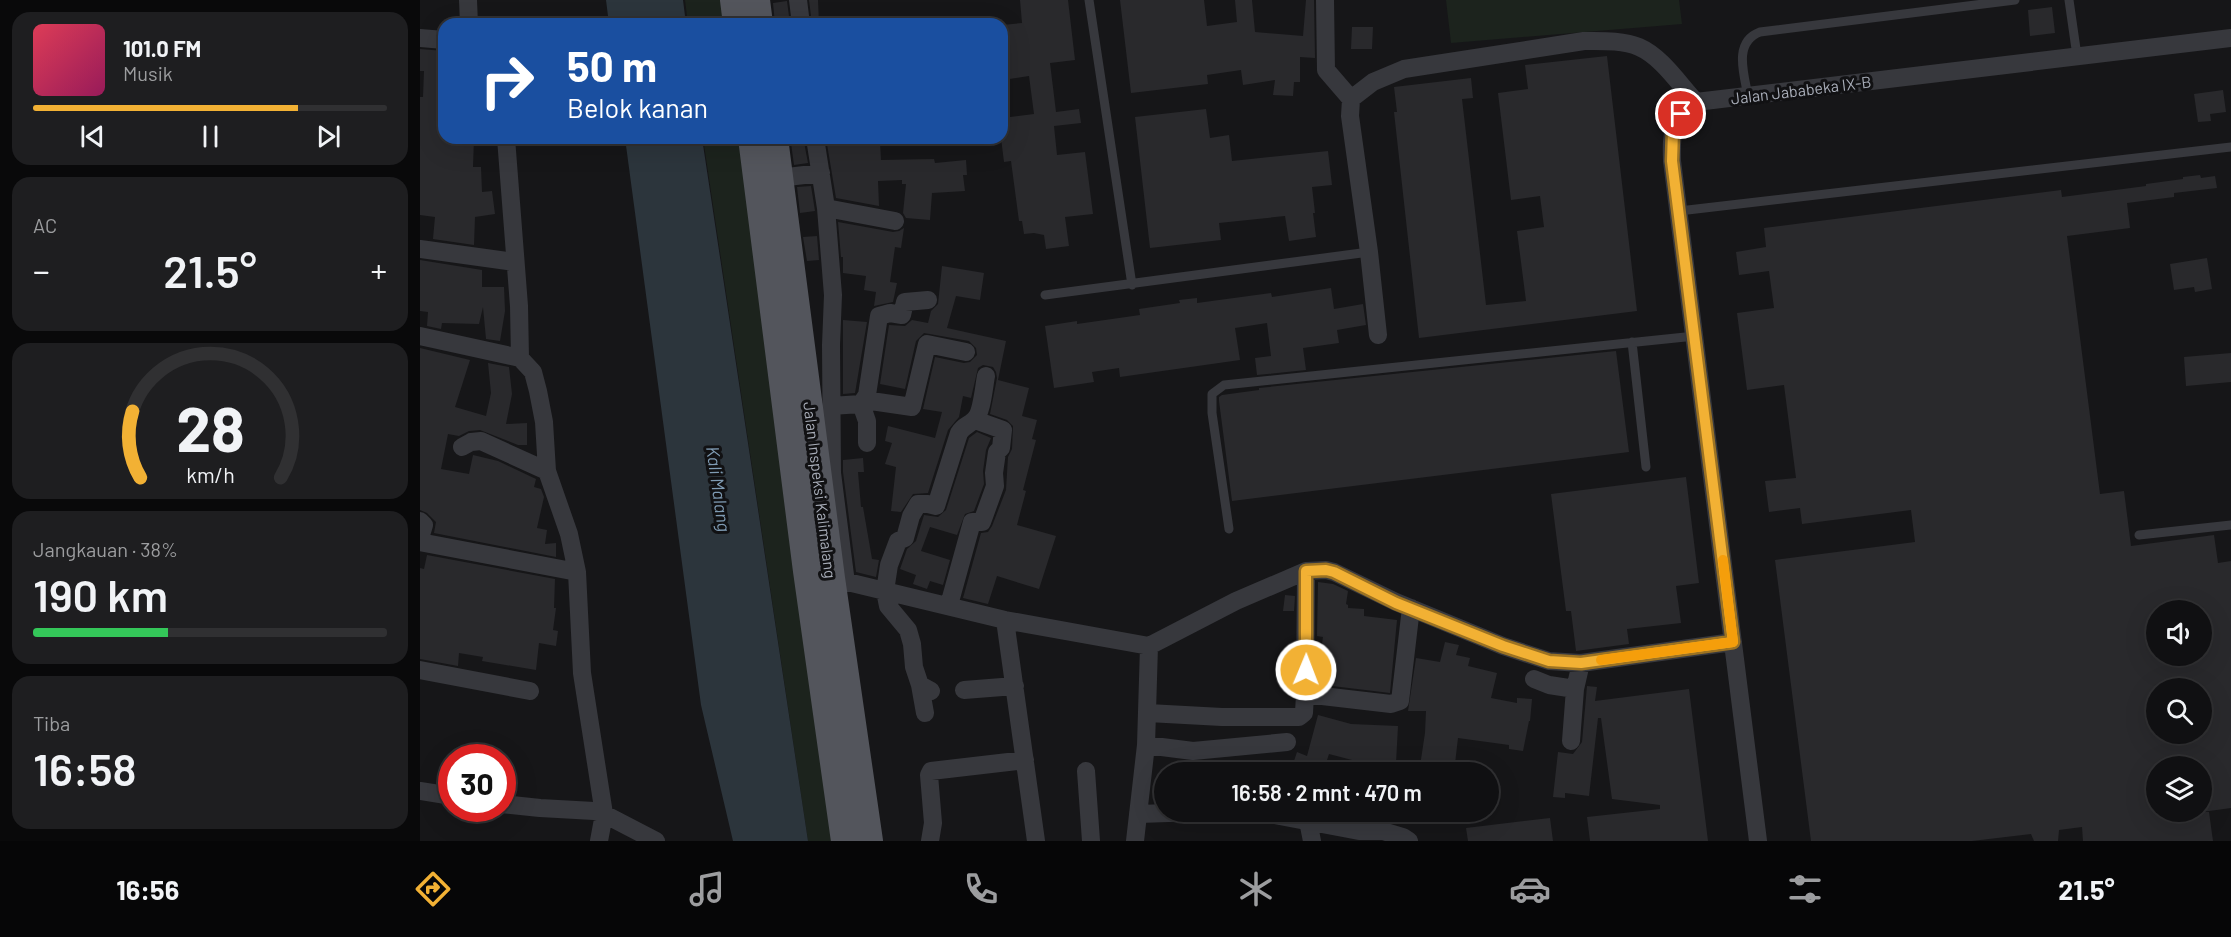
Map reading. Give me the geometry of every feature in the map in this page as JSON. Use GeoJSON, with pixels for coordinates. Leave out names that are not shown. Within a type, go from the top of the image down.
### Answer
{"type":"FeatureCollection","features":[{"type":"Feature","properties":{"kind":"main road"},"geometry":{"type":"LineString","coordinates":[[734,0],[736,18]]}},
{"type":"Feature","properties":{"kind":"main road"},"geometry":{"type":"LineString","coordinates":[[756,0],[758,18]]}},
{"type":"Feature","properties":{"kind":"main road","name":"Jalan Inspeksi Kalimalang"},"geometry":{"type":"LineString","coordinates":[[753,144],[845,841]]}},
{"type":"Feature","properties":{"kind":"main road","name":"Jalan Inspeksi Kalimalang"},"geometry":{"type":"LineString","coordinates":[[775,144],[801,348],[839,580],[869,841]]}},
{"type":"Feature","properties":{"kind":"street"},"geometry":{"type":"LineString","coordinates":[[468,0],[469,18]]}},
{"type":"Feature","properties":{"kind":"street"},"geometry":{"type":"LineString","coordinates":[[798,0],[800,18]]}},
{"type":"Feature","properties":{"kind":"street"},"geometry":{"type":"LineString","coordinates":[[1325,0],[1326,70],[1351,99],[1350,116],[1378,335]]}},
{"type":"Feature","properties":{"kind":"street"},"geometry":{"type":"LineString","coordinates":[[420,38],[438,40]]}},
{"type":"Feature","properties":{"kind":"street","name":"Jalan Jababeka IX-B"},"geometry":{"type":"LineString","coordinates":[[1696,102],[2231,38]]}},
{"type":"Feature","properties":{"kind":"street"},"geometry":{"type":"LineString","coordinates":[[1351,99],[1373,82],[1404,69],[1584,41],[1638,46],[1652,54],[1696,102],[1681,114],[1673,131],[1672,161],[1758,841]]}},
{"type":"Feature","properties":{"kind":"street"},"geometry":{"type":"LineString","coordinates":[[507,144],[519,306],[520,358]]}},
{"type":"Feature","properties":{"kind":"street"},"geometry":{"type":"LineString","coordinates":[[816,144],[826,208],[833,295],[832,473],[839,580],[1005,620],[1149,646],[1236,601],[1306,571],[1326,570],[1528,656],[1565,663],[1581,663],[1733,642]]}},
{"type":"Feature","properties":{"kind":"street"},"geometry":{"type":"LineString","coordinates":[[779,178],[821,173]]}},
{"type":"Feature","properties":{"kind":"street"},"geometry":{"type":"LineString","coordinates":[[826,208],[895,221]]}},
{"type":"Feature","properties":{"kind":"street"},"geometry":{"type":"LineString","coordinates":[[420,249],[515,262]]}},
{"type":"Feature","properties":{"kind":"street"},"geometry":{"type":"LineString","coordinates":[[861,404],[867,394],[879,316],[890,313],[902,315],[905,302],[928,300]]}},
{"type":"Feature","properties":{"kind":"street"},"geometry":{"type":"LineString","coordinates":[[420,336],[520,358],[532,372],[544,422],[547,471],[569,534],[577,572],[582,673],[604,814],[599,841]]}},
{"type":"Feature","properties":{"kind":"street"},"geometry":{"type":"LineString","coordinates":[[831,406],[872,401],[912,407],[927,344],[966,352]]}},
{"type":"Feature","properties":{"kind":"street"},"geometry":{"type":"LineString","coordinates":[[801,348],[831,345]]}},
{"type":"Feature","properties":{"kind":"street"},"geometry":{"type":"LineString","coordinates":[[925,713],[925,688],[914,667],[908,630],[888,606],[885,591],[889,566],[898,541],[905,538],[911,516],[918,504],[936,506],[959,433],[964,426],[975,420],[979,411],[986,376]]}},
{"type":"Feature","properties":{"kind":"street"},"geometry":{"type":"LineString","coordinates":[[861,404],[867,421],[867,443]]}},
{"type":"Feature","properties":{"kind":"street"},"geometry":{"type":"LineString","coordinates":[[949,605],[972,522],[982,522],[994,486],[997,452],[1001,448],[1003,430],[975,420]]}},
{"type":"Feature","properties":{"kind":"street"},"geometry":{"type":"LineString","coordinates":[[462,447],[471,442],[481,441],[547,471]]}},
{"type":"Feature","properties":{"kind":"street"},"geometry":{"type":"LineString","coordinates":[[420,521],[424,525],[420,540],[577,572]]}},
{"type":"Feature","properties":{"kind":"street"},"geometry":{"type":"LineString","coordinates":[[1148,713],[1222,717],[1299,717],[1304,713],[1306,571]]}},
{"type":"Feature","properties":{"kind":"street"},"geometry":{"type":"LineString","coordinates":[[1305,694],[1391,704],[1400,702],[1411,608]]}},
{"type":"Feature","properties":{"kind":"street"},"geometry":{"type":"LineString","coordinates":[[1005,620],[1036,841]]}},
{"type":"Feature","properties":{"kind":"street"},"geometry":{"type":"LineString","coordinates":[[1135,841],[1146,745],[1149,646]]}},
{"type":"Feature","properties":{"kind":"street"},"geometry":{"type":"LineString","coordinates":[[1571,741],[1575,689],[1581,663]]}},
{"type":"Feature","properties":{"kind":"street"},"geometry":{"type":"LineString","coordinates":[[420,670],[530,691]]}},
{"type":"Feature","properties":{"kind":"street"},"geometry":{"type":"LineString","coordinates":[[1534,679],[1549,685],[1575,689]]}},
{"type":"Feature","properties":{"kind":"street"},"geometry":{"type":"LineString","coordinates":[[964,690],[1015,686]]}},
{"type":"Feature","properties":{"kind":"street"},"geometry":{"type":"LineString","coordinates":[[1146,745],[1193,751],[1287,742]]}},
{"type":"Feature","properties":{"kind":"street"},"geometry":{"type":"LineString","coordinates":[[930,841],[933,823],[929,775],[931,771],[1025,760]]}},
{"type":"Feature","properties":{"kind":"street"},"geometry":{"type":"LineString","coordinates":[[1086,771],[1091,841]]}},
{"type":"Feature","properties":{"kind":"street"},"geometry":{"type":"LineString","coordinates":[[420,791],[438,794]]}},
{"type":"Feature","properties":{"kind":"street"},"geometry":{"type":"LineString","coordinates":[[516,805],[594,811],[656,841]]}},
{"type":"Feature","properties":{"kind":"street"},"geometry":{"type":"LineString","coordinates":[[1138,814],[1154,813]]}},
{"type":"Feature","properties":{"kind":"street"},"geometry":{"type":"LineString","coordinates":[[1308,822],[1312,841]]}},
{"type":"Feature","properties":{"kind":"street"},"geometry":{"type":"LineString","coordinates":[[1317,822],[1359,831],[1383,831],[1409,841]]}},
{"type":"Feature","properties":{"kind":"lane"},"geometry":{"type":"LineString","coordinates":[[1089,0],[1132,285]]}},
{"type":"Feature","properties":{"kind":"lane"},"geometry":{"type":"LineString","coordinates":[[1748,96],[1742,50],[1749,37],[1760,32],[2015,0]]}},
{"type":"Feature","properties":{"kind":"lane"},"geometry":{"type":"LineString","coordinates":[[2069,0],[2077,56]]}},
{"type":"Feature","properties":{"kind":"lane"},"geometry":{"type":"LineString","coordinates":[[1679,211],[2231,147]]}},
{"type":"Feature","properties":{"kind":"lane"},"geometry":{"type":"LineString","coordinates":[[1045,295],[1369,252]]}},
{"type":"Feature","properties":{"kind":"lane"},"geometry":{"type":"LineString","coordinates":[[1229,530],[1212,413],[1212,394],[1224,385],[1695,336]]}},
{"type":"Feature","properties":{"kind":"lane"},"geometry":{"type":"LineString","coordinates":[[1632,342],[1647,467]]}},
{"type":"Feature","properties":{"kind":"lane"},"geometry":{"type":"LineString","coordinates":[[2139,535],[2231,525]]}},
{"type":"Feature","properties":{"kind":"shaded area"},"geometry":{"type":"Polygon","coordinates":[[[685,0],[734,0],[736,18],[687,18],[685,0]]]}},
{"type":"Feature","properties":{"kind":"shaded area"},"geometry":{"type":"Polygon","coordinates":[[[1446,0],[1679,0],[1682,24],[1451,43],[1446,0]]]}},
{"type":"Feature","properties":{"kind":"shaded area"},"geometry":{"type":"Polygon","coordinates":[[[704,144],[753,144],[843,841],[808,841],[704,144]]]}},
{"type":"Feature","properties":{"kind":"water"},"geometry":{"type":"Polygon","coordinates":[[[606,0],[683,0],[685,18],[608,18],[606,0]]]}},
{"type":"Feature","properties":{"kind":"water","name":"Kali Malang"},"geometry":{"type":"Polygon","coordinates":[[[626,144],[703,144],[808,841],[733,841],[701,705],[626,144]]]}},
{"type":"Feature","properties":{"kind":"building"},"geometry":{"type":"Polygon","coordinates":[[[809,0],[818,0],[819,18],[811,18],[809,0]]]}},
{"type":"Feature","properties":{"kind":"building"},"geometry":{"type":"Polygon","coordinates":[[[1020,0],[1068,0],[1075,60],[1050,63],[1056,112],[1079,109],[1081,123],[1054,126],[1057,155],[1085,152],[1093,214],[1065,217],[1069,246],[1046,249],[1044,235],[1024,234],[1022,221],[1019,221],[1011,161],[1004,162],[1002,144],[1008,144],[1008,117],[1034,114],[1029,76],[1008,79],[1008,24],[1022,23],[1020,0]]]}},
{"type":"Feature","properties":{"kind":"building"},"geometry":{"type":"Polygon","coordinates":[[[1120,0],[1204,0],[1207,26],[1237,22],[1235,0],[1252,0],[1255,32],[1303,36],[1306,0],[1314,0],[1315,58],[1300,57],[1300,82],[1294,82],[1293,96],[1273,95],[1275,80],[1243,85],[1241,70],[1207,75],[1208,84],[1131,93],[1120,0]]]}},
{"type":"Feature","properties":{"kind":"building"},"geometry":{"type":"Polygon","coordinates":[[[787,1],[789,18],[774,18],[773,3],[787,1]]]}},
{"type":"Feature","properties":{"kind":"building"},"geometry":{"type":"Polygon","coordinates":[[[2052,7],[2055,33],[2030,36],[2028,10],[2052,7]]]}},
{"type":"Feature","properties":{"kind":"building"},"geometry":{"type":"Polygon","coordinates":[[[1352,27],[1373,27],[1372,49],[1351,49],[1352,27]]]}},
{"type":"Feature","properties":{"kind":"building"},"geometry":{"type":"Polygon","coordinates":[[[420,49],[438,50],[438,144],[474,144],[473,167],[481,167],[482,192],[492,191],[495,214],[475,217],[474,245],[433,239],[435,217],[420,215],[420,97],[423,97],[424,71],[420,71],[420,49]]]}},
{"type":"Feature","properties":{"kind":"building"},"geometry":{"type":"Polygon","coordinates":[[[1607,56],[1637,311],[1419,338],[1394,112],[1397,112],[1394,87],[1471,78],[1473,98],[1462,99],[1486,305],[1526,301],[1517,231],[1544,227],[1540,196],[1511,200],[1498,93],[1528,89],[1525,65],[1607,56]]]}},
{"type":"Feature","properties":{"kind":"building"},"geometry":{"type":"Polygon","coordinates":[[[2223,90],[2226,112],[2210,114],[2211,121],[2198,122],[2194,94],[2223,90]]]}},
{"type":"Feature","properties":{"kind":"building"},"geometry":{"type":"Polygon","coordinates":[[[1206,109],[1210,138],[1229,135],[1232,161],[1328,151],[1332,185],[1312,187],[1316,237],[1289,241],[1285,216],[1219,223],[1221,240],[1150,248],[1135,117],[1206,109]]]}},
{"type":"Feature","properties":{"kind":"building"},"geometry":{"type":"Polygon","coordinates":[[[791,144],[804,144],[808,163],[794,165],[791,144]]]}},
{"type":"Feature","properties":{"kind":"building"},"geometry":{"type":"Polygon","coordinates":[[[827,144],[880,144],[881,160],[934,159],[935,163],[966,160],[967,175],[963,175],[965,191],[932,193],[930,220],[906,218],[903,213],[906,184],[902,184],[902,180],[878,181],[879,206],[836,198],[827,144]]]}},
{"type":"Feature","properties":{"kind":"building"},"geometry":{"type":"Polygon","coordinates":[[[2200,175],[2201,178],[2215,176],[2217,188],[2174,193],[2174,197],[2127,203],[2130,228],[2067,236],[2100,494],[2124,491],[2131,546],[2214,535],[2218,563],[2231,561],[2231,808],[2212,811],[2212,756],[2146,756],[2146,822],[2210,822],[2213,841],[2083,841],[2082,827],[2059,830],[2058,841],[2034,841],[2031,834],[1972,841],[1811,841],[1775,560],[1915,542],[1911,510],[1802,524],[1800,508],[1769,512],[1765,481],[1796,478],[1784,385],[1747,390],[1737,313],[1774,308],[1769,271],[1739,275],[1736,252],[1766,247],[1764,228],[2061,190],[2062,197],[2183,179],[2183,177],[2200,175]]]}},
{"type":"Feature","properties":{"kind":"building"},"geometry":{"type":"Polygon","coordinates":[[[811,186],[815,211],[800,213],[797,187],[811,186]]]}},
{"type":"Feature","properties":{"kind":"building"},"geometry":{"type":"Polygon","coordinates":[[[838,222],[893,232],[904,228],[901,248],[895,247],[890,282],[897,283],[893,302],[874,306],[876,292],[864,290],[866,276],[843,273],[838,222]]]}},
{"type":"Feature","properties":{"kind":"building"},"geometry":{"type":"Polygon","coordinates":[[[817,236],[819,260],[807,261],[803,237],[817,236]]]}},
{"type":"Feature","properties":{"kind":"building"},"geometry":{"type":"Polygon","coordinates":[[[2207,258],[2212,289],[2195,292],[2194,287],[2174,290],[2170,264],[2207,258]]]}},
{"type":"Feature","properties":{"kind":"building"},"geometry":{"type":"Polygon","coordinates":[[[420,260],[482,270],[482,287],[504,287],[505,311],[500,341],[486,339],[483,307],[479,324],[442,323],[441,329],[427,326],[428,312],[420,311],[420,260]]]}},
{"type":"Feature","properties":{"kind":"building"},"geometry":{"type":"Polygon","coordinates":[[[942,266],[984,273],[980,300],[956,296],[947,328],[1006,341],[998,380],[1029,388],[1022,416],[1037,420],[1032,439],[1036,440],[1017,525],[1056,536],[1039,589],[997,576],[988,604],[963,598],[981,533],[988,532],[992,526],[1006,490],[1008,457],[1012,449],[1013,426],[1007,420],[990,414],[997,378],[993,367],[983,365],[978,368],[971,398],[963,396],[959,417],[948,430],[928,493],[913,494],[901,512],[891,511],[896,467],[885,464],[892,443],[885,441],[888,426],[935,438],[942,412],[923,409],[935,357],[964,363],[970,362],[977,355],[976,348],[969,341],[924,333],[916,341],[905,389],[880,384],[889,325],[905,326],[912,320],[928,323],[931,311],[938,304],[942,266]]]}},
{"type":"Feature","properties":{"kind":"building"},"geometry":{"type":"Polygon","coordinates":[[[1331,288],[1334,309],[1363,304],[1366,325],[1337,330],[1339,343],[1303,348],[1306,370],[1257,375],[1255,358],[1271,356],[1267,323],[1235,328],[1240,360],[1120,377],[1119,368],[1092,372],[1094,382],[1054,388],[1045,326],[1140,315],[1139,309],[1180,303],[1179,300],[1197,298],[1197,303],[1271,293],[1272,297],[1331,288]]]}},
{"type":"Feature","properties":{"kind":"building"},"geometry":{"type":"Polygon","coordinates":[[[843,320],[867,322],[855,393],[843,394],[843,320]]]}},
{"type":"Feature","properties":{"kind":"building"},"geometry":{"type":"Polygon","coordinates":[[[420,348],[470,360],[455,407],[486,416],[491,393],[488,363],[509,367],[512,394],[506,424],[527,423],[527,445],[518,445],[480,430],[469,431],[459,436],[448,434],[441,469],[469,474],[473,455],[498,461],[536,479],[534,487],[541,489],[544,497],[537,528],[547,530],[545,544],[556,543],[556,557],[434,533],[436,522],[420,510],[420,348]]]}},
{"type":"Feature","properties":{"kind":"building"},"geometry":{"type":"Polygon","coordinates":[[[1616,351],[1629,452],[1232,501],[1219,401],[1222,395],[1259,390],[1259,388],[1616,351]]]}},
{"type":"Feature","properties":{"kind":"building"},"geometry":{"type":"Polygon","coordinates":[[[2231,353],[2231,382],[2186,386],[2184,357],[2231,353]]]}},
{"type":"Feature","properties":{"kind":"building"},"geometry":{"type":"Polygon","coordinates":[[[977,432],[991,438],[986,450],[984,484],[974,511],[965,514],[957,535],[930,527],[921,551],[950,560],[943,585],[930,581],[927,589],[913,584],[916,575],[900,569],[907,549],[916,541],[924,515],[938,517],[946,510],[969,438],[977,432]]]}},
{"type":"Feature","properties":{"kind":"building"},"geometry":{"type":"Polygon","coordinates":[[[863,458],[864,472],[858,472],[861,507],[863,507],[872,559],[879,560],[876,577],[856,572],[843,472],[843,460],[863,458]]]}},
{"type":"Feature","properties":{"kind":"building"},"geometry":{"type":"Polygon","coordinates":[[[1686,477],[1699,583],[1676,586],[1681,623],[1627,629],[1629,644],[1576,651],[1571,611],[1566,611],[1551,494],[1686,477]]]}},
{"type":"Feature","properties":{"kind":"building"},"geometry":{"type":"Polygon","coordinates":[[[427,555],[555,579],[554,608],[556,608],[553,630],[558,631],[556,646],[539,643],[536,670],[482,661],[483,657],[459,653],[458,666],[420,659],[420,568],[424,569],[427,555]]]}},
{"type":"Feature","properties":{"kind":"building"},"geometry":{"type":"Polygon","coordinates":[[[1318,582],[1333,584],[1348,591],[1346,604],[1348,608],[1364,609],[1364,616],[1397,620],[1390,693],[1316,684],[1323,637],[1317,636],[1318,582]]]}},
{"type":"Feature","properties":{"kind":"building"},"geometry":{"type":"Polygon","coordinates":[[[1285,595],[1295,596],[1294,611],[1283,611],[1285,595]]]}},
{"type":"Feature","properties":{"kind":"building"},"geometry":{"type":"Polygon","coordinates":[[[1445,642],[1459,645],[1456,655],[1470,658],[1468,666],[1497,673],[1491,698],[1517,703],[1517,698],[1532,699],[1523,751],[1509,749],[1509,745],[1458,738],[1455,762],[1421,762],[1426,711],[1408,711],[1416,658],[1440,662],[1445,642]]]}},
{"type":"Feature","properties":{"kind":"building"},"geometry":{"type":"Polygon","coordinates":[[[1587,686],[1597,687],[1595,701],[1689,689],[1708,841],[1590,841],[1587,817],[1660,809],[1660,805],[1612,799],[1601,718],[1598,718],[1589,796],[1565,793],[1565,798],[1553,797],[1558,752],[1573,754],[1582,742],[1587,686]]]}},
{"type":"Feature","properties":{"kind":"building"},"geometry":{"type":"Polygon","coordinates":[[[1318,715],[1351,724],[1398,726],[1396,762],[1352,760],[1329,754],[1326,762],[1294,762],[1297,752],[1307,756],[1318,715]]]}},
{"type":"Feature","properties":{"kind":"building"},"geometry":{"type":"Polygon","coordinates":[[[1550,818],[1553,841],[1468,841],[1466,828],[1550,818]]]}},
{"type":"Feature","properties":{"kind":"slow traffic"},"geometry":{"type":"LineString","coordinates":[[1601,660],[1733,642],[1723,560]]}},
{"type":"Feature","properties":{"kind":"route"},"geometry":{"type":"LineString","coordinates":[[1306,670],[1306,571],[1317,570],[1334,572],[1396,603],[1528,656],[1549,661],[1581,663],[1733,642],[1672,161],[1673,131],[1681,114]]}}]}
